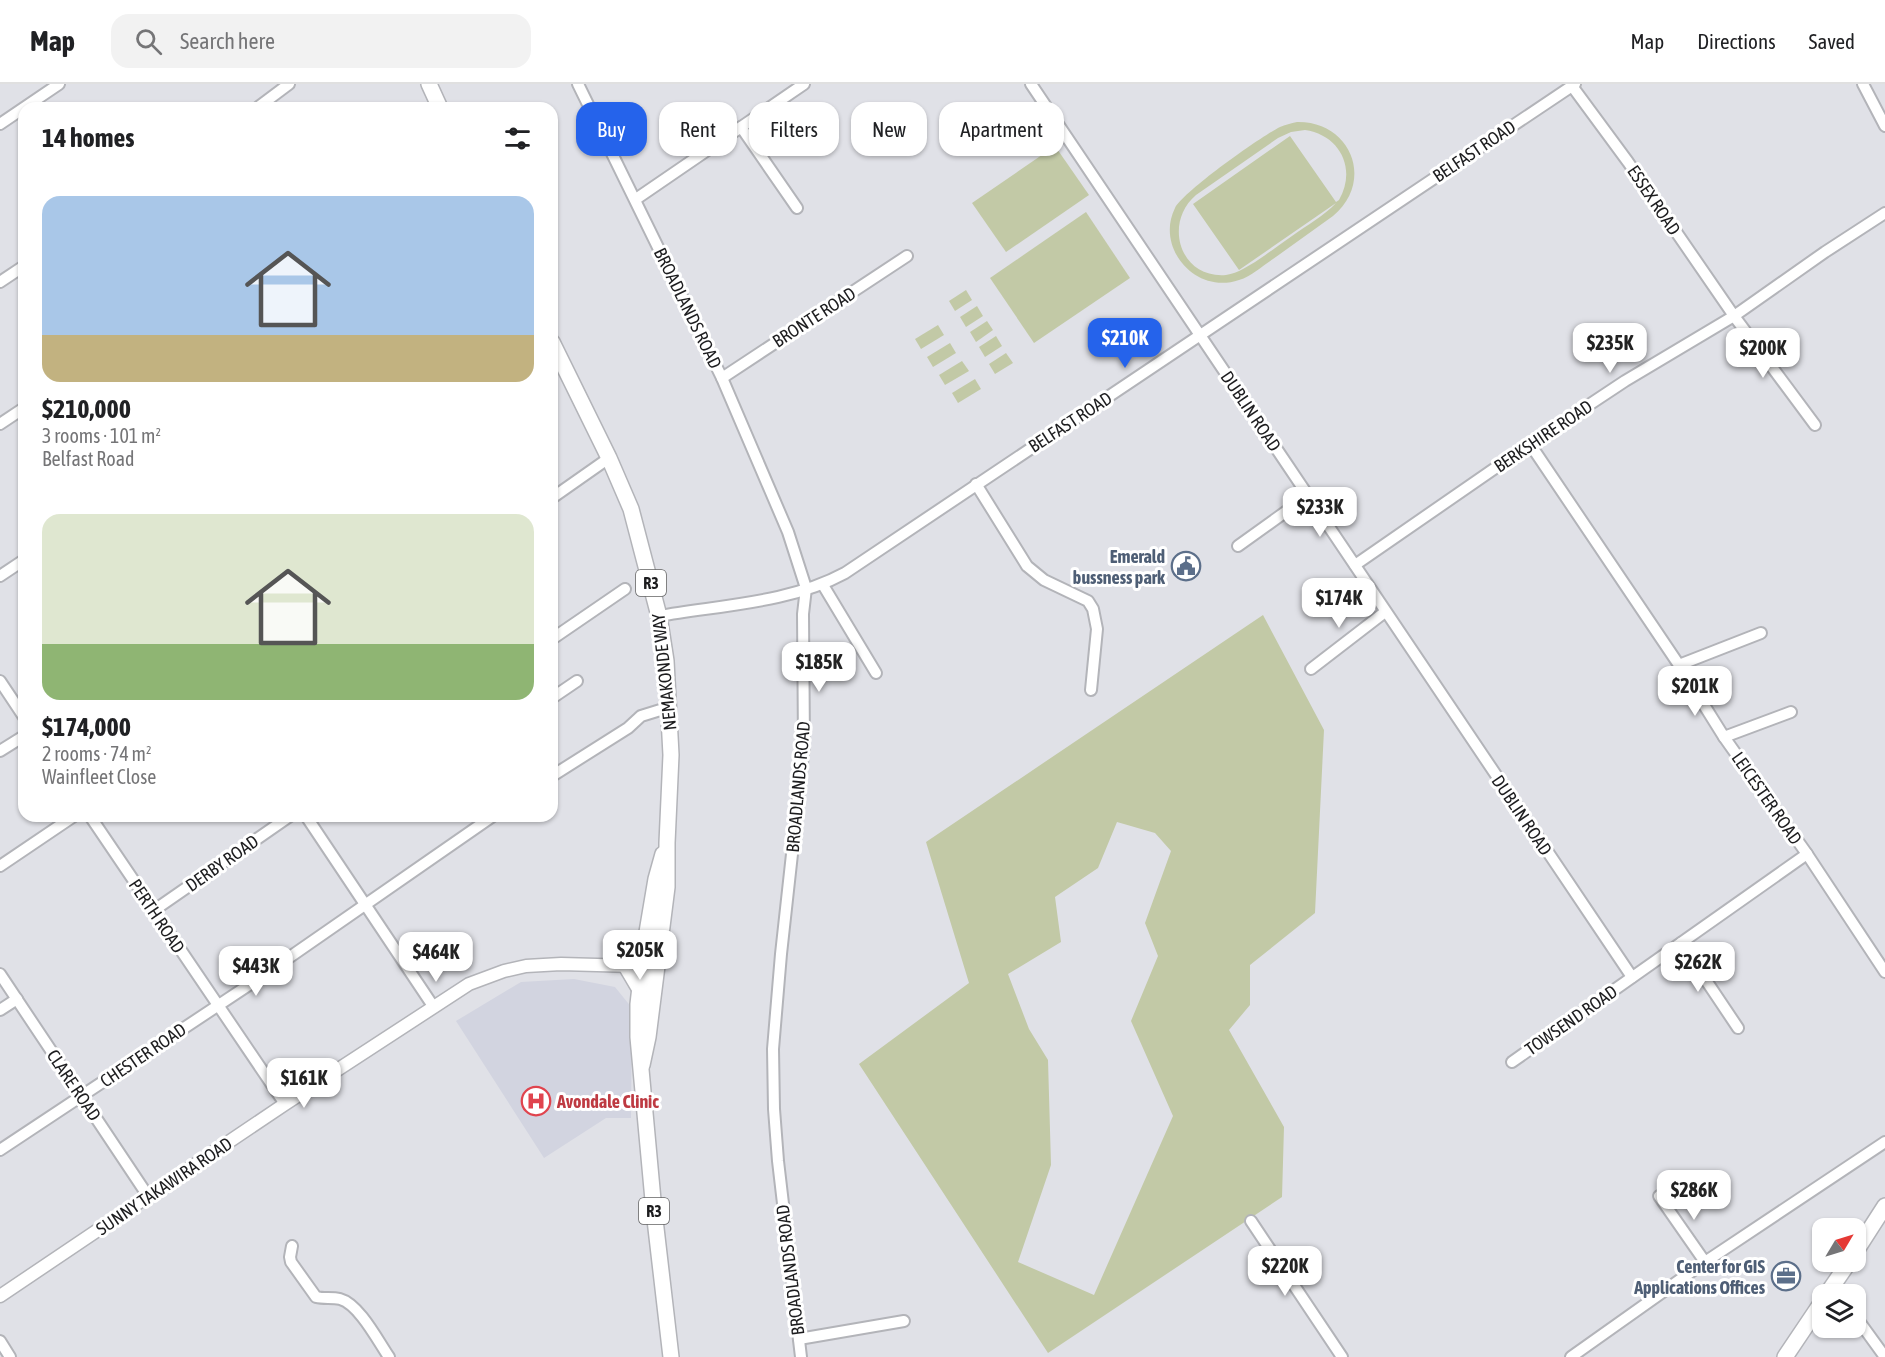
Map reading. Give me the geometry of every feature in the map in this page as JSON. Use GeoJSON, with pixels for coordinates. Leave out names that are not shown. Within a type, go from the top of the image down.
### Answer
{"type":"FeatureCollection","features":[{"type":"Feature","properties":{"kind":"highway"},"geometry":{"type":"LineString","coordinates":[[429,84],[437,102]]}},
{"type":"Feature","properties":{"kind":"highway","name":"NEMAKONDE WAY"},"geometry":{"type":"LineString","coordinates":[[558,354],[609,458],[633,516],[659,616],[666,661],[671,755],[667,843],[668,887],[649,967],[639,988],[638,1037],[671,1357]]}},
{"type":"Feature","properties":{"kind":"highway","name":"NEMAKONDE WAY"},"geometry":{"type":"LineString","coordinates":[[642,1065],[648,1037],[649,967],[645,944],[656,879],[667,843]]}},
{"type":"Feature","properties":{"kind":"highway"},"geometry":{"type":"LineString","coordinates":[[639,988],[626,966],[645,944]]}},
{"type":"Feature","properties":{"kind":"highway"},"geometry":{"type":"LineString","coordinates":[[1866,1235],[1885,1206]]}},
{"type":"Feature","properties":{"kind":"highway"},"geometry":{"type":"LineString","coordinates":[[1785,1357],[1812,1320]]}},
{"type":"Feature","properties":{"kind":"main road","name":"SUNNY TAKAWIRA ROAD"},"geometry":{"type":"LineString","coordinates":[[0,1296],[433,1006],[484,977],[526,966],[561,964],[649,967]]}},
{"type":"Feature","properties":{"kind":"street"},"geometry":{"type":"LineString","coordinates":[[32,102],[59,84]]}},
{"type":"Feature","properties":{"kind":"street"},"geometry":{"type":"LineString","coordinates":[[265,102],[289,84]]}},
{"type":"Feature","properties":{"kind":"street","name":"BROADLANDS ROAD"},"geometry":{"type":"LineString","coordinates":[[578,84],[722,378],[788,532],[806,588],[803,614],[804,745],[773,1048],[778,1161],[801,1357]]}},
{"type":"Feature","properties":{"kind":"street"},"geometry":{"type":"LineString","coordinates":[[636,199],[804,84]]}},
{"type":"Feature","properties":{"kind":"street","name":"DUBLIN ROAD"},"geometry":{"type":"LineString","coordinates":[[1031,84],[1632,977]]}},
{"type":"Feature","properties":{"kind":"street"},"geometry":{"type":"LineString","coordinates":[[1863,84],[1882,112],[1885,126]]}},
{"type":"Feature","properties":{"kind":"street","name":"BELFAST ROAD"},"geometry":{"type":"LineString","coordinates":[[659,616],[784,595],[823,585],[845,573],[1574,85]]}},
{"type":"Feature","properties":{"kind":"street","name":"ESSEX ROAD"},"geometry":{"type":"LineString","coordinates":[[1574,85],[1734,316],[1815,425]]}},
{"type":"Feature","properties":{"kind":"street"},"geometry":{"type":"LineString","coordinates":[[0,124],[18,112]]}},
{"type":"Feature","properties":{"kind":"street"},"geometry":{"type":"LineString","coordinates":[[741,127],[797,208]]}},
{"type":"Feature","properties":{"kind":"street","name":"BERKSHIRE ROAD"},"geometry":{"type":"LineString","coordinates":[[1355,565],[1530,444],[1625,381],[1734,316],[1885,213]]}},
{"type":"Feature","properties":{"kind":"street","name":"BRONTE ROAD"},"geometry":{"type":"LineString","coordinates":[[722,378],[907,256]]}},
{"type":"Feature","properties":{"kind":"street"},"geometry":{"type":"LineString","coordinates":[[0,282],[18,270]]}},
{"type":"Feature","properties":{"kind":"street"},"geometry":{"type":"LineString","coordinates":[[0,424],[18,412]]}},
{"type":"Feature","properties":{"kind":"street","name":"LEICESTER ROAD"},"geometry":{"type":"LineString","coordinates":[[1530,444],[1679,665],[1724,737],[1807,854],[1885,972]]}},
{"type":"Feature","properties":{"kind":"street"},"geometry":{"type":"LineString","coordinates":[[558,494],[609,458]]}},
{"type":"Feature","properties":{"kind":"street"},"geometry":{"type":"LineString","coordinates":[[976,484],[1027,566],[1044,580],[1088,601],[1094,609],[1097,629],[1091,690]]}},
{"type":"Feature","properties":{"kind":"street"},"geometry":{"type":"LineString","coordinates":[[1238,546],[1309,495]]}},
{"type":"Feature","properties":{"kind":"street"},"geometry":{"type":"LineString","coordinates":[[0,576],[18,564]]}},
{"type":"Feature","properties":{"kind":"street"},"geometry":{"type":"LineString","coordinates":[[823,585],[876,673]]}},
{"type":"Feature","properties":{"kind":"street"},"geometry":{"type":"LineString","coordinates":[[558,635],[626,589]]}},
{"type":"Feature","properties":{"kind":"street"},"geometry":{"type":"LineString","coordinates":[[1311,669],[1385,612]]}},
{"type":"Feature","properties":{"kind":"street"},"geometry":{"type":"LineString","coordinates":[[1679,665],[1761,633]]}},
{"type":"Feature","properties":{"kind":"street"},"geometry":{"type":"LineString","coordinates":[[0,681],[18,706]]}},
{"type":"Feature","properties":{"kind":"street"},"geometry":{"type":"LineString","coordinates":[[558,694],[577,681]]}},
{"type":"Feature","properties":{"kind":"street"},"geometry":{"type":"LineString","coordinates":[[558,772],[628,728],[641,716],[670,707]]}},
{"type":"Feature","properties":{"kind":"street"},"geometry":{"type":"LineString","coordinates":[[1724,737],[1791,712]]}},
{"type":"Feature","properties":{"kind":"street"},"geometry":{"type":"LineString","coordinates":[[0,751],[18,739]]}},
{"type":"Feature","properties":{"kind":"street"},"geometry":{"type":"LineString","coordinates":[[0,866],[65,822]]}},
{"type":"Feature","properties":{"kind":"street","name":"PERTH ROAD"},"geometry":{"type":"LineString","coordinates":[[94,822],[285,1104]]}},
{"type":"Feature","properties":{"kind":"street","name":"DERBY ROAD"},"geometry":{"type":"LineString","coordinates":[[153,911],[281,822]]}},
{"type":"Feature","properties":{"kind":"street"},"geometry":{"type":"LineString","coordinates":[[310,822],[414,974],[433,1006]]}},
{"type":"Feature","properties":{"kind":"street","name":"CHESTER ROAD"},"geometry":{"type":"LineString","coordinates":[[0,1150],[485,822]]}},
{"type":"Feature","properties":{"kind":"street","name":"TOWSEND ROAD"},"geometry":{"type":"LineString","coordinates":[[1512,1062],[1807,854]]}},
{"type":"Feature","properties":{"kind":"street"},"geometry":{"type":"LineString","coordinates":[[1682,943],[1738,1028]]}},
{"type":"Feature","properties":{"kind":"street","name":"CLARE ROAD"},"geometry":{"type":"LineString","coordinates":[[0,974],[148,1196]]}},
{"type":"Feature","properties":{"kind":"street"},"geometry":{"type":"LineString","coordinates":[[0,1010],[17,999]]}},
{"type":"Feature","properties":{"kind":"street"},"geometry":{"type":"LineString","coordinates":[[1571,1357],[1705,1262],[1885,1142]]}},
{"type":"Feature","properties":{"kind":"street"},"geometry":{"type":"LineString","coordinates":[[1659,1196],[1705,1262]]}},
{"type":"Feature","properties":{"kind":"street"},"geometry":{"type":"LineString","coordinates":[[1251,1221],[1342,1357]]}},
{"type":"Feature","properties":{"kind":"street"},"geometry":{"type":"LineString","coordinates":[[292,1245],[291,1262],[316,1297],[341,1299],[353,1308],[389,1357]]}},
{"type":"Feature","properties":{"kind":"street"},"geometry":{"type":"LineString","coordinates":[[799,1339],[904,1321]]}},
{"type":"Feature","properties":{"kind":"street"},"geometry":{"type":"LineString","coordinates":[[1866,1331],[1885,1357]]}},
{"type":"Feature","properties":{"kind":"street"},"geometry":{"type":"LineString","coordinates":[[0,1341],[10,1357]]}},
{"type":"Feature","properties":{"kind":"shaded area"},"geometry":{"type":"Polygon","coordinates":[[[574,979],[615,987],[632,1008],[631,1118],[606,1118],[544,1158],[456,1021],[521,982],[574,979]]]}},
{"type":"Feature","properties":{"kind":"green space"},"geometry":{"type":"Polygon","coordinates":[[[1297,122],[1316,124],[1331,131],[1343,142],[1351,156],[1354,171],[1353,186],[1346,202],[1333,216],[1244,278],[1223,283],[1208,281],[1195,274],[1183,265],[1175,252],[1170,223],[1175,208],[1192,190],[1240,153],[1280,127],[1297,122]],[[1305,130],[1291,132],[1278,138],[1196,195],[1186,207],[1180,220],[1179,234],[1181,247],[1197,268],[1210,274],[1226,275],[1239,271],[1262,258],[1336,203],[1239,270],[1193,204],[1290,136],[1336,202],[1339,200],[1346,177],[1342,155],[1336,146],[1317,133],[1305,130]]]}},
{"type":"Feature","properties":{"kind":"green space"},"geometry":{"type":"Polygon","coordinates":[[[1040,156],[1062,156],[1089,195],[1006,252],[972,203],[1040,156]]]}},
{"type":"Feature","properties":{"kind":"green space"},"geometry":{"type":"Polygon","coordinates":[[[1086,212],[1130,278],[1034,343],[990,278],[1086,212]]]}},
{"type":"Feature","properties":{"kind":"green space"},"geometry":{"type":"Polygon","coordinates":[[[966,290],[972,300],[955,311],[949,301],[966,290]]]}},
{"type":"Feature","properties":{"kind":"green space"},"geometry":{"type":"Polygon","coordinates":[[[977,306],[983,316],[966,327],[960,317],[977,306]]]}},
{"type":"Feature","properties":{"kind":"green space"},"geometry":{"type":"Polygon","coordinates":[[[987,321],[993,330],[976,342],[970,332],[987,321]]]}},
{"type":"Feature","properties":{"kind":"green space"},"geometry":{"type":"Polygon","coordinates":[[[938,325],[944,335],[921,349],[915,339],[938,325]]]}},
{"type":"Feature","properties":{"kind":"green space"},"geometry":{"type":"Polygon","coordinates":[[[996,336],[1002,346],[985,357],[979,347],[996,336]]]}},
{"type":"Feature","properties":{"kind":"green space"},"geometry":{"type":"Polygon","coordinates":[[[950,343],[956,353],[933,367],[927,357],[950,343]]]}},
{"type":"Feature","properties":{"kind":"green space"},"geometry":{"type":"Polygon","coordinates":[[[1006,353],[1013,363],[995,374],[989,364],[1006,353]]]}},
{"type":"Feature","properties":{"kind":"green space"},"geometry":{"type":"Polygon","coordinates":[[[962,361],[969,371],[945,385],[939,375],[962,361]]]}},
{"type":"Feature","properties":{"kind":"green space"},"geometry":{"type":"Polygon","coordinates":[[[975,379],[981,389],[958,403],[952,393],[975,379]]]}},
{"type":"Feature","properties":{"kind":"green space"},"geometry":{"type":"Polygon","coordinates":[[[1263,615],[1324,730],[1315,913],[1250,965],[1250,1005],[1229,1030],[1284,1127],[1282,1197],[1048,1353],[859,1064],[969,983],[926,842],[1263,615]],[[1117,822],[1098,868],[1055,897],[1061,942],[1008,974],[1029,1029],[1048,1060],[1051,1165],[1018,1262],[1094,1295],[1173,1116],[1131,1021],[1158,956],[1145,923],[1171,851],[1155,833],[1117,822]]]}},
{"type":"Feature","properties":{"kind":"place","name":"Emerald bussness park"},"geometry":{"type":"Point","coordinates":[1186,566]}},
{"type":"Feature","properties":{"kind":"place","name":"Avondale Clinic"},"geometry":{"type":"Point","coordinates":[536,1101]}},
{"type":"Feature","properties":{"kind":"place","name":"Center for GIS Applications Offices"},"geometry":{"type":"Point","coordinates":[1786,1276]}}]}
